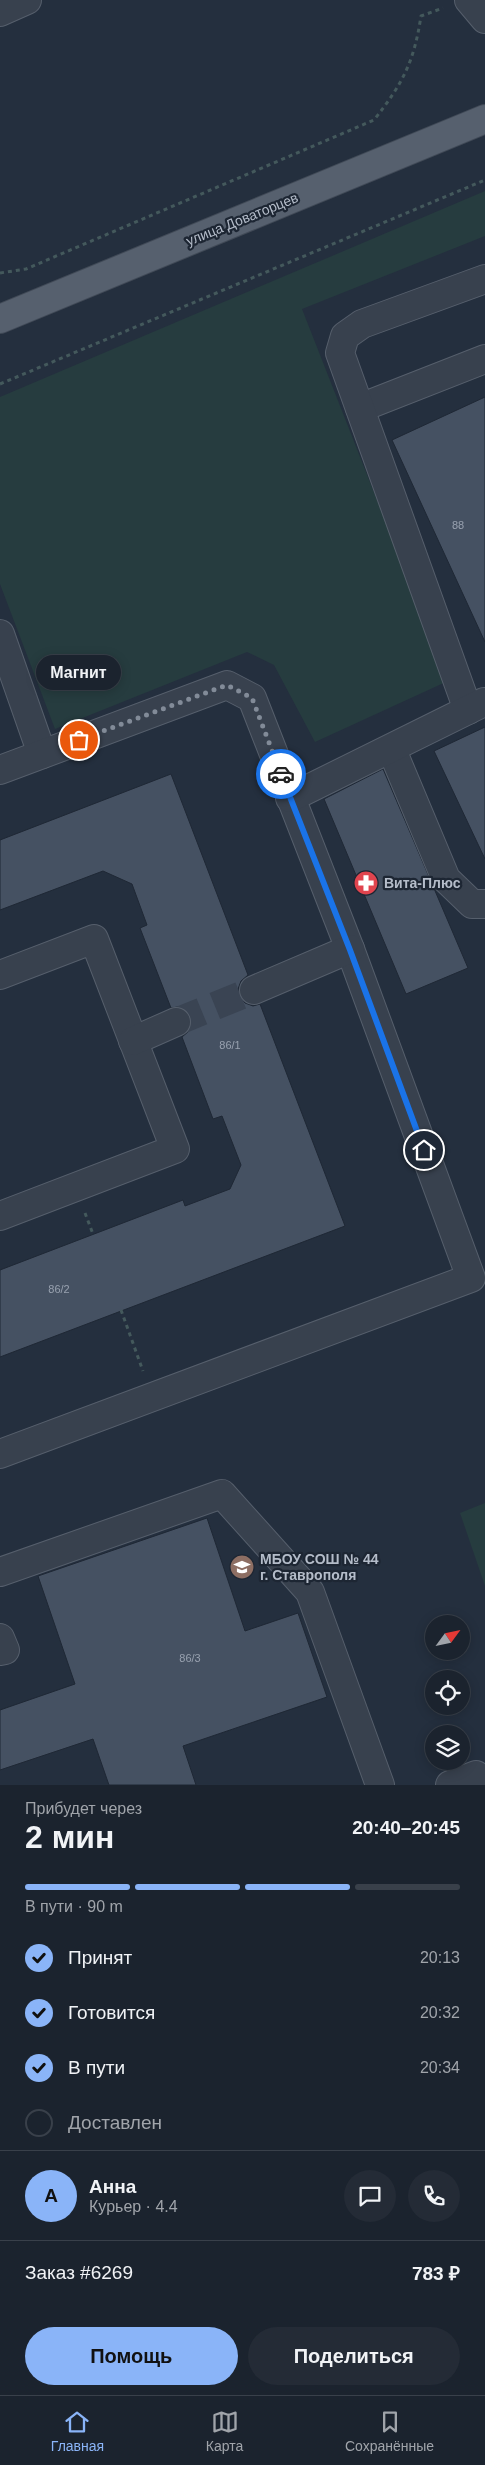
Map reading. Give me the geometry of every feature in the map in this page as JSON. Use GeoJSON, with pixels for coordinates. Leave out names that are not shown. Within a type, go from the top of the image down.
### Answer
{"type":"FeatureCollection","features":[{"type":"Feature","properties":{"kind":"main road","name":"улица Доваторцев"},"geometry":{"type":"LineString","coordinates":[[0,319],[485,119]]}},
{"type":"Feature","properties":{"kind":"street"},"geometry":{"type":"LineString","coordinates":[[0,12],[27,0]]}},
{"type":"Feature","properties":{"kind":"street"},"geometry":{"type":"LineString","coordinates":[[458,3],[485,19]]}},
{"type":"Feature","properties":{"kind":"street"},"geometry":{"type":"LineString","coordinates":[[290,798],[392,750],[476,706],[340,353],[345,336],[362,324],[485,279]]}},
{"type":"Feature","properties":{"kind":"street"},"geometry":{"type":"LineString","coordinates":[[360,408],[485,359]]}},
{"type":"Feature","properties":{"kind":"street"},"geometry":{"type":"LineString","coordinates":[[0,634],[42,754]]}},
{"type":"Feature","properties":{"kind":"street"},"geometry":{"type":"LineString","coordinates":[[0,770],[227,685],[252,698],[350,950],[471,1278],[0,1454]]}},
{"type":"Feature","properties":{"kind":"street"},"geometry":{"type":"LineString","coordinates":[[392,750],[446,879],[472,904],[485,904]]}},
{"type":"Feature","properties":{"kind":"street"},"geometry":{"type":"LineString","coordinates":[[0,975],[94,939],[175,1149],[0,1216]]}},
{"type":"Feature","properties":{"kind":"street"},"geometry":{"type":"LineString","coordinates":[[254,990],[350,950]]}},
{"type":"Feature","properties":{"kind":"street"},"geometry":{"type":"LineString","coordinates":[[133,1040],[176,1022]]}},
{"type":"Feature","properties":{"kind":"street"},"geometry":{"type":"LineString","coordinates":[[0,1572],[222,1494],[310,1592],[380,1785]]}},
{"type":"Feature","properties":{"kind":"street"},"geometry":{"type":"LineString","coordinates":[[0,1638],[5,1650],[0,1651]]}},
{"type":"Feature","properties":{"kind":"street"},"geometry":{"type":"LineString","coordinates":[[450,1785],[476,1775],[480,1785]]}},
{"type":"Feature","properties":{"kind":"path"},"geometry":{"type":"LineString","coordinates":[[0,273],[26,269],[374,120],[406,74],[417,44],[421,16],[458,3]]}},
{"type":"Feature","properties":{"kind":"path"},"geometry":{"type":"LineString","coordinates":[[0,384],[485,180]]}},
{"type":"Feature","properties":{"kind":"path"},"geometry":{"type":"LineString","coordinates":[[121,1310],[152,1397]]}},
{"type":"Feature","properties":{"kind":"green space"},"geometry":{"type":"Polygon","coordinates":[[[485,191],[485,236],[302,309],[448,681],[315,742],[274,665],[247,652],[55,729],[0,584],[0,397],[485,191]]]}},
{"type":"Feature","properties":{"kind":"green space"},"geometry":{"type":"Polygon","coordinates":[[[485,1503],[485,1586],[460,1513],[485,1503]]]}},
{"type":"Feature","properties":{"kind":"building"},"geometry":{"type":"Polygon","coordinates":[[[485,397],[485,642],[392,440],[485,397]]]}},
{"type":"Feature","properties":{"kind":"building"},"geometry":{"type":"Polygon","coordinates":[[[485,727],[485,859],[434,751],[485,727]]]}},
{"type":"Feature","properties":{"kind":"building"},"geometry":{"type":"Polygon","coordinates":[[[383,769],[468,968],[406,994],[324,799],[383,769]]]}},
{"type":"Feature","properties":{"kind":"building"},"geometry":{"type":"Polygon","coordinates":[[[171,774],[248,975],[241,981],[238,989],[240,996],[245,1003],[253,1006],[260,1004],[345,1226],[0,1357],[0,1270],[183,1200],[185,1206],[230,1189],[241,1165],[222,1116],[213,1119],[182,1037],[189,1031],[191,1024],[190,1016],[185,1009],[171,1008],[140,928],[147,925],[132,884],[103,871],[0,910],[0,840],[171,774]]]}},
{"type":"Feature","properties":{"kind":"building"},"geometry":{"type":"Polygon","coordinates":[[[207,1518],[245,1631],[298,1613],[327,1697],[183,1746],[196,1785],[109,1785],[93,1739],[0,1770],[0,1710],[75,1684],[38,1576],[207,1518]]]}},
{"type":"Feature","properties":{"kind":"tunnel"},"geometry":{"type":"LineString","coordinates":[[176,1022],[254,990]]}},
{"type":"Feature","properties":{"kind":"way so far"},"geometry":{"type":"LineString","coordinates":[[79,740],[227,685],[252,698],[281,774]]}},
{"type":"Feature","properties":{"kind":"place","name":"Магнит"},"geometry":{"type":"Point","coordinates":[79,740]}},
{"type":"Feature","properties":{"kind":"place","name":"Вита-Плюс"},"geometry":{"type":"Point","coordinates":[366,883]}},
{"type":"Feature","properties":{"kind":"place","name":"МБОУ СОШ № 44 г. Ставрополя"},"geometry":{"type":"Point","coordinates":[242,1567]}},
{"type":"Feature","properties":{"kind":"route"},"geometry":{"type":"LineString","coordinates":[[281,774],[350,950],[424,1150]]}}]}
